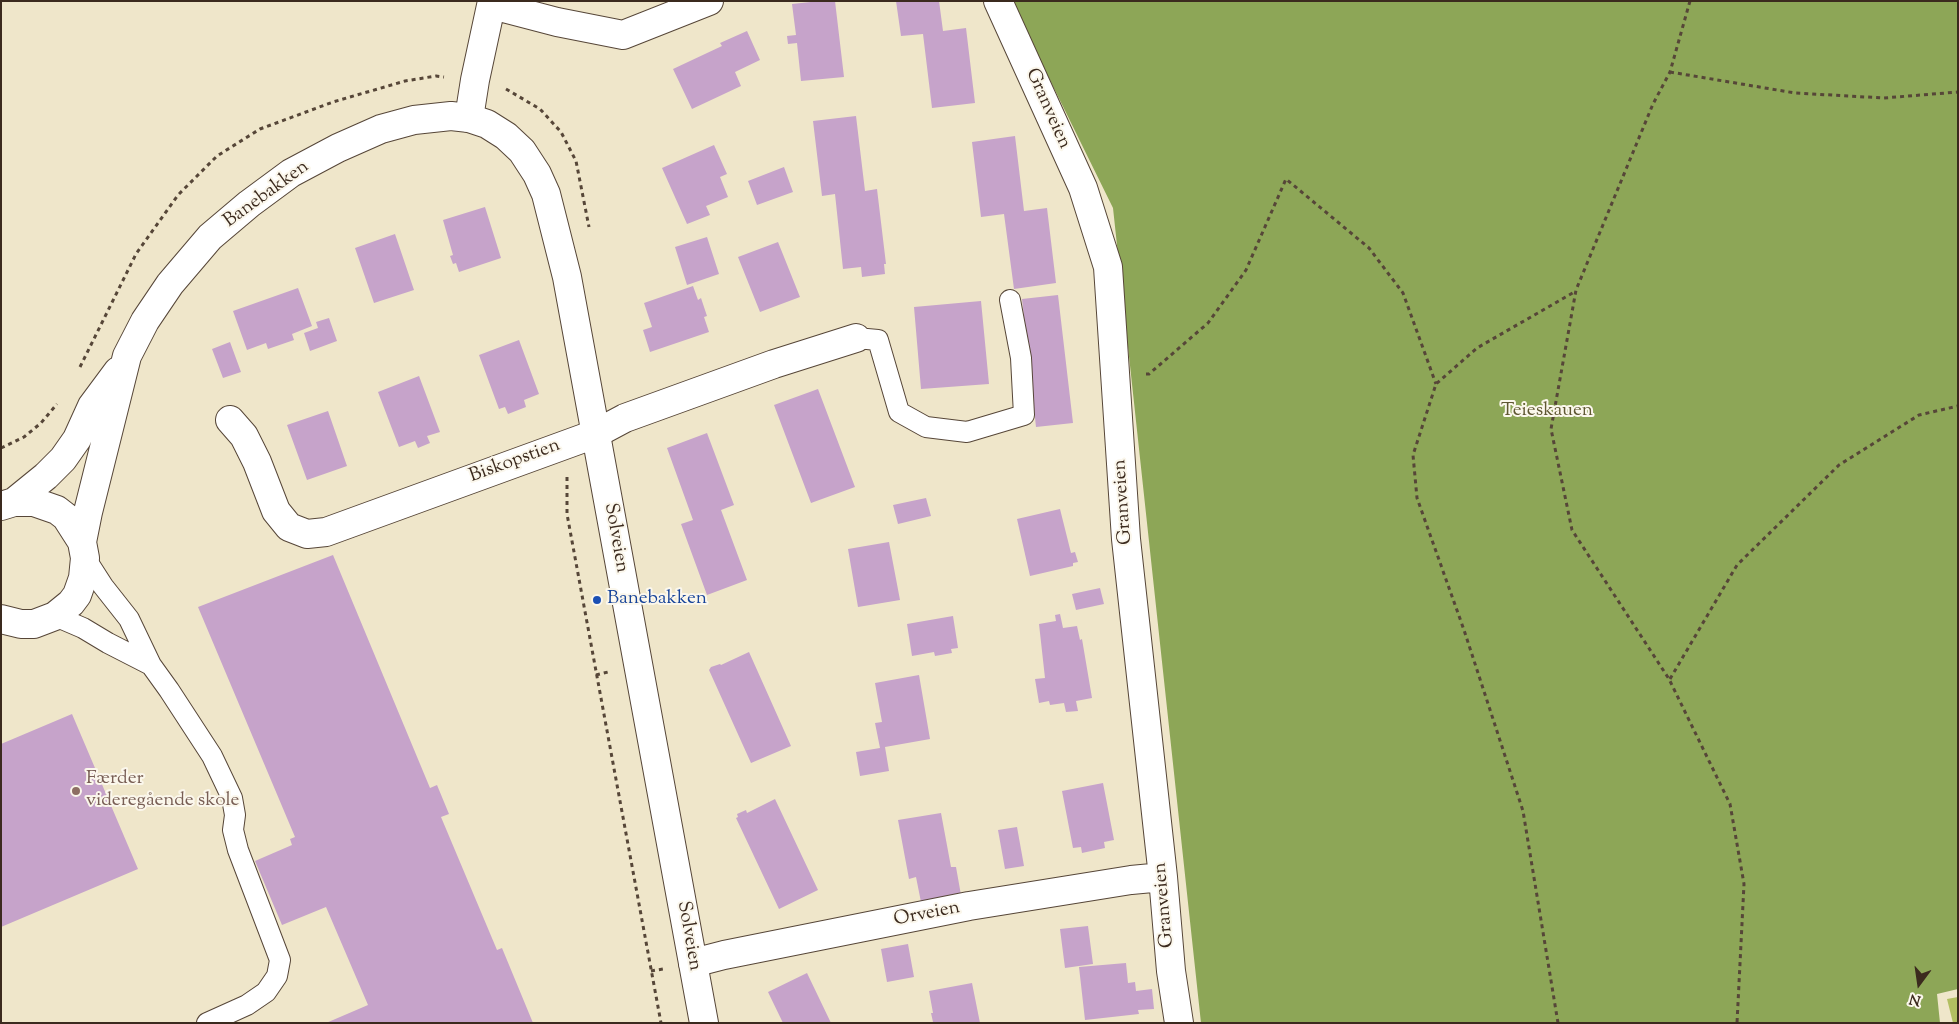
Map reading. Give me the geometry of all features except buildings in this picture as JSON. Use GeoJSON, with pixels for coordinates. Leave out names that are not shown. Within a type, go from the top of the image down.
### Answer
{"type":"FeatureCollection","features":[{"type":"Feature","properties":{"kind":"street"},"geometry":{"type":"LineString","coordinates":[[469,118],[475,80],[492,3],[557,22],[623,35],[709,1]]}},
{"type":"Feature","properties":{"kind":"street","name":"Granveien"},"geometry":{"type":"LineString","coordinates":[[998,1],[1083,188],[1108,267],[1126,539],[1178,1023]]}},
{"type":"Feature","properties":{"kind":"street","name":"Banebakken"},"geometry":{"type":"LineString","coordinates":[[8,504],[46,476],[63,459],[77,439],[92,406],[124,362],[150,314],[170,284],[210,237],[248,204],[291,174],[338,148],[381,129],[414,120],[451,116],[469,118]]}},
{"type":"Feature","properties":{"kind":"street","name":"Solveien"},"geometry":{"type":"LineString","coordinates":[[469,118],[487,124],[506,136],[522,151],[538,174],[546,194],[567,277],[704,1023]]}},
{"type":"Feature","properties":{"kind":"street","name":"Biskopstien"},"geometry":{"type":"LineString","coordinates":[[230,420],[244,436],[257,462],[276,511],[288,527],[307,534],[326,532],[596,434],[625,418],[774,364],[856,338]]}},
{"type":"Feature","properties":{"kind":"street","name":"Banebakken"},"geometry":{"type":"LineString","coordinates":[[8,626],[34,624],[55,616],[71,603],[77,595],[83,578],[88,512],[113,415],[124,362]]}},
{"type":"Feature","properties":{"kind":"street","name":"Banebakken"},"geometry":{"type":"LineString","coordinates":[[8,504],[34,502],[57,510],[66,517],[84,550]]}},
{"type":"Feature","properties":{"kind":"street","name":"Orveien"},"geometry":{"type":"LineString","coordinates":[[693,963],[724,955],[969,906],[1131,880],[1163,877]]}},
{"type":"Feature","properties":{"kind":"lane"},"geometry":{"type":"LineString","coordinates":[[856,338],[878,340],[899,412],[926,427],[966,432],[1024,415],[1022,358],[1010,300]]}},
{"type":"Feature","properties":{"kind":"lane"},"geometry":{"type":"LineString","coordinates":[[84,550],[103,586],[129,619],[150,665],[169,690],[212,756],[232,798],[235,815],[233,830],[238,850],[280,960],[277,976],[266,992],[247,1005],[207,1023]]}},
{"type":"Feature","properties":{"kind":"lane"},"geometry":{"type":"LineString","coordinates":[[55,616],[83,628],[150,665]]}},
{"type":"Feature","properties":{"kind":"path"},"geometry":{"type":"LineString","coordinates":[[1690,1],[1670,72],[1653,104],[1576,290],[1551,429],[1572,530],[1669,679],[1730,804],[1744,884],[1737,1023]]}},
{"type":"Feature","properties":{"kind":"path"},"geometry":{"type":"LineString","coordinates":[[1670,72],[1795,93],[1884,98],[1958,92]]}},
{"type":"Feature","properties":{"kind":"path"},"geometry":{"type":"LineString","coordinates":[[78,370],[136,254],[178,195],[217,156],[260,129],[333,102],[396,83],[436,76],[475,80],[510,91],[540,109],[562,132],[576,161],[590,234]]}},
{"type":"Feature","properties":{"kind":"path"},"geometry":{"type":"LineString","coordinates":[[1116,377],[1149,374],[1208,323],[1246,270],[1286,179],[1369,248],[1403,293],[1436,384]]}},
{"type":"Feature","properties":{"kind":"path"},"geometry":{"type":"LineString","coordinates":[[1558,1023],[1523,811],[1464,630],[1417,498],[1413,455],[1436,384],[1477,348],[1576,290]]}},
{"type":"Feature","properties":{"kind":"path"},"geometry":{"type":"LineString","coordinates":[[1,448],[24,436],[41,423],[59,401]]}},
{"type":"Feature","properties":{"kind":"path"},"geometry":{"type":"LineString","coordinates":[[1669,679],[1738,565],[1839,465],[1919,415],[1958,406]]}},
{"type":"Feature","properties":{"kind":"path"},"geometry":{"type":"LineString","coordinates":[[567,476],[567,514],[661,1023]]}},
{"type":"Feature","properties":{"kind":"green space","name":"Teieskauen"},"geometry":{"type":"Polygon","coordinates":[[[1011,1],[1958,1],[1958,989],[1937,994],[1940,1023],[1201,1023],[1113,208],[1011,1]]]}},
{"type":"Feature","properties":{"kind":"green space"},"geometry":{"type":"Polygon","coordinates":[[[1958,997],[1958,1023],[1953,1023],[1947,999],[1958,997]]]}},
{"type":"Feature","properties":{"kind":"place","name":"Banebakken"},"geometry":{"type":"Point","coordinates":[597,600]}},
{"type":"Feature","properties":{"kind":"place","name":"Færder videregående skole"},"geometry":{"type":"Point","coordinates":[76,791]}}]}
